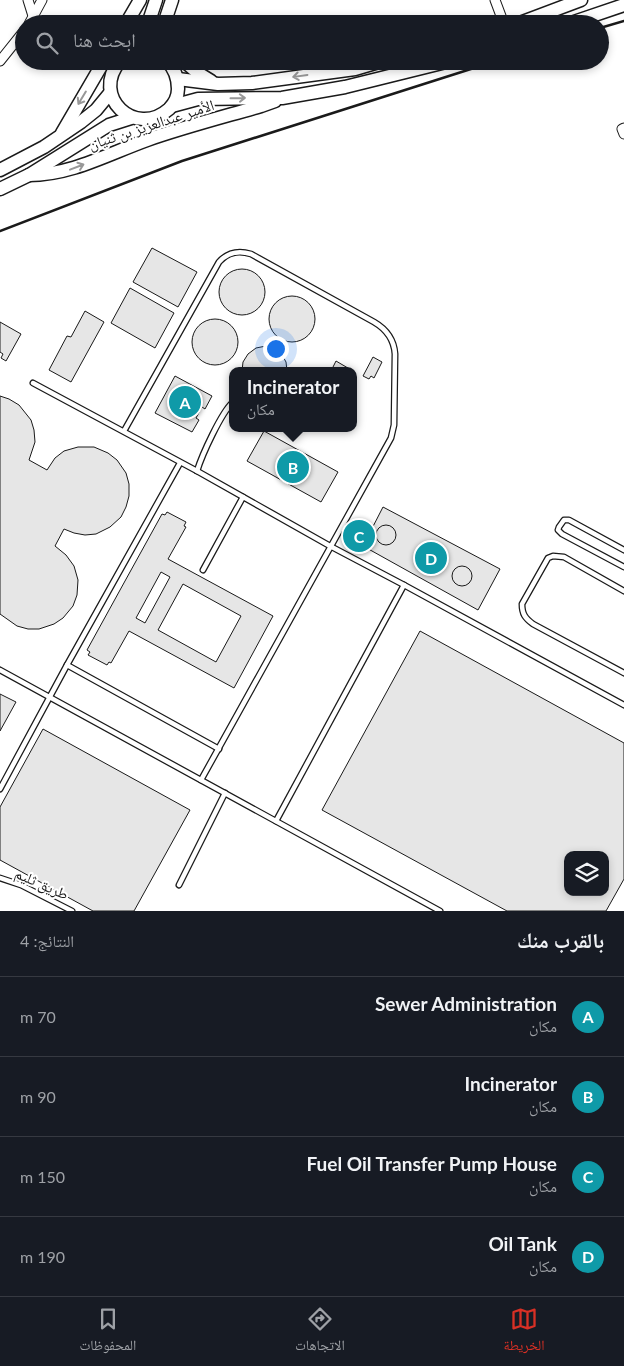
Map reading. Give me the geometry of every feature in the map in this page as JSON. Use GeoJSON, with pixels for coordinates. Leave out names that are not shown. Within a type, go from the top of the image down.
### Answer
{"type":"FeatureCollection","features":[{"type":"Feature","properties":{"kind":"street"},"geometry":{"type":"LineString","coordinates":[[28,0],[30,15]]}},
{"type":"Feature","properties":{"kind":"street"},"geometry":{"type":"LineString","coordinates":[[34,15],[42,0]]}},
{"type":"Feature","properties":{"kind":"street"},"geometry":{"type":"LineString","coordinates":[[131,15],[140,0]]}},
{"type":"Feature","properties":{"kind":"street"},"geometry":{"type":"LineString","coordinates":[[151,15],[156,0]]}},
{"type":"Feature","properties":{"kind":"street"},"geometry":{"type":"LineString","coordinates":[[168,15],[172,0]]}},
{"type":"Feature","properties":{"kind":"street"},"geometry":{"type":"LineString","coordinates":[[495,0],[501,15]]}},
{"type":"Feature","properties":{"kind":"street"},"geometry":{"type":"LineString","coordinates":[[541,15],[582,0]]}},
{"type":"Feature","properties":{"kind":"street"},"geometry":{"type":"LineString","coordinates":[[598,15],[624,7]]}},
{"type":"Feature","properties":{"kind":"street"},"geometry":{"type":"LineString","coordinates":[[0,61],[15,42]]}},
{"type":"Feature","properties":{"kind":"street"},"geometry":{"type":"LineString","coordinates":[[61,135],[99,70]]}},
{"type":"Feature","properties":{"kind":"street"},"geometry":{"type":"LineString","coordinates":[[113,70],[110,80],[110,92],[114,103],[131,118]]}},
{"type":"Feature","properties":{"kind":"street"},"geometry":{"type":"LineString","coordinates":[[172,106],[178,93],[178,79],[174,70]]}},
{"type":"Feature","properties":{"kind":"street"},"geometry":{"type":"LineString","coordinates":[[194,70],[218,84]]}},
{"type":"Feature","properties":{"kind":"street","name":"الأمير عبدالعزيز بن ثنيان"},"geometry":{"type":"LineString","coordinates":[[178,79],[218,84],[288,78],[342,70]]}},
{"type":"Feature","properties":{"kind":"street","name":"الأمير عبدالعزيز بن ثنيان"},"geometry":{"type":"LineString","coordinates":[[0,189],[29,175],[109,125],[131,118],[146,120],[161,116],[172,106],[198,99],[282,98],[345,87],[414,70]]}},
{"type":"Feature","properties":{"kind":"street"},"geometry":{"type":"LineString","coordinates":[[0,170],[61,135],[96,110],[110,92]]}},
{"type":"Feature","properties":{"kind":"street","name":"الأمير عبدالعزيز بن ثنيان"},"geometry":{"type":"LineString","coordinates":[[29,175],[44,175],[66,171],[148,139],[261,106],[282,98]]}},
{"type":"Feature","properties":{"kind":"street"},"geometry":{"type":"LineString","coordinates":[[624,128],[622,129],[624,134]]}},
{"type":"Feature","properties":{"kind":"lane"},"geometry":{"type":"LineString","coordinates":[[124,432],[219,262],[228,254],[242,252],[251,254],[374,322],[388,334],[394,349],[393,430],[391,438],[200,780]]}},
{"type":"Feature","properties":{"kind":"lane"},"geometry":{"type":"LineString","coordinates":[[33,383],[624,705]]}},
{"type":"Feature","properties":{"kind":"lane"},"geometry":{"type":"LineString","coordinates":[[197,471],[202,456],[229,407]]}},
{"type":"Feature","properties":{"kind":"lane"},"geometry":{"type":"LineString","coordinates":[[0,789],[49,697],[180,463]]}},
{"type":"Feature","properties":{"kind":"lane"},"geometry":{"type":"LineString","coordinates":[[203,570],[243,497]]}},
{"type":"Feature","properties":{"kind":"lane"},"geometry":{"type":"LineString","coordinates":[[624,550],[569,520],[564,520],[558,530],[562,534],[624,567]]}},
{"type":"Feature","properties":{"kind":"lane"},"geometry":{"type":"LineString","coordinates":[[624,591],[564,557],[553,556],[548,558],[522,604],[522,612],[525,618],[533,624],[624,673]]}},
{"type":"Feature","properties":{"kind":"lane"},"geometry":{"type":"LineString","coordinates":[[276,821],[404,585]]}},
{"type":"Feature","properties":{"kind":"lane"},"geometry":{"type":"LineString","coordinates":[[67,665],[219,749]]}},
{"type":"Feature","properties":{"kind":"lane"},"geometry":{"type":"LineString","coordinates":[[0,670],[440,911]]}},
{"type":"Feature","properties":{"kind":"lane"},"geometry":{"type":"LineString","coordinates":[[180,884],[226,794]]}},
{"type":"Feature","properties":{"kind":"lane","name":"طريق ثليم"},"geometry":{"type":"LineString","coordinates":[[0,878],[21,884],[72,911]]}},
{"type":"Feature","properties":{"kind":"building"},"geometry":{"type":"Polygon","coordinates":[[[152,248],[197,272],[178,307],[133,282],[152,248]]]}},
{"type":"Feature","properties":{"kind":"building"},"geometry":{"type":"Polygon","coordinates":[[[242,269],[255,273],[261,279],[265,292],[261,305],[255,311],[242,315],[229,311],[223,305],[219,292],[223,279],[229,273],[242,269]]]}},
{"type":"Feature","properties":{"kind":"building"},"geometry":{"type":"Polygon","coordinates":[[[130,288],[174,313],[155,348],[111,323],[130,288]]]}},
{"type":"Feature","properties":{"kind":"building"},"geometry":{"type":"Polygon","coordinates":[[[292,296],[305,300],[311,306],[315,319],[311,332],[305,338],[292,342],[279,338],[273,332],[269,319],[273,306],[279,300],[292,296]]]}},
{"type":"Feature","properties":{"kind":"building"},"geometry":{"type":"Polygon","coordinates":[[[85,311],[104,322],[71,382],[49,370],[67,336],[71,337],[85,311]]]}},
{"type":"Feature","properties":{"kind":"building"},"geometry":{"type":"Polygon","coordinates":[[[215,319],[228,323],[234,329],[238,342],[234,355],[228,361],[215,365],[202,361],[196,355],[192,342],[196,329],[202,323],[215,319]]]}},
{"type":"Feature","properties":{"kind":"building"},"geometry":{"type":"Polygon","coordinates":[[[0,322],[21,334],[6,361],[1,358],[3,354],[0,352],[0,322]]]}},
{"type":"Feature","properties":{"kind":"building"},"geometry":{"type":"Polygon","coordinates":[[[266,346],[275,349],[281,353],[287,367],[242,367],[248,354],[256,348],[266,346]]]}},
{"type":"Feature","properties":{"kind":"building"},"geometry":{"type":"Polygon","coordinates":[[[373,357],[382,362],[374,378],[371,376],[369,379],[363,376],[373,357]]]}},
{"type":"Feature","properties":{"kind":"building"},"geometry":{"type":"Polygon","coordinates":[[[336,361],[346,367],[333,367],[336,361]]]}},
{"type":"Feature","properties":{"kind":"building"},"geometry":{"type":"Polygon","coordinates":[[[175,376],[212,396],[205,409],[202,407],[196,418],[199,420],[192,432],[155,413],[175,376]]]}},
{"type":"Feature","properties":{"kind":"building"},"geometry":{"type":"Polygon","coordinates":[[[0,396],[19,405],[31,420],[35,442],[29,460],[47,470],[55,458],[64,451],[78,447],[94,447],[108,453],[117,460],[126,473],[129,484],[129,496],[126,507],[121,517],[110,527],[96,534],[85,535],[64,529],[55,546],[66,555],[74,566],[78,580],[77,595],[73,606],[63,618],[54,624],[39,629],[17,626],[0,614],[0,396]]]}},
{"type":"Feature","properties":{"kind":"building"},"geometry":{"type":"Polygon","coordinates":[[[263,432],[266,432],[338,472],[321,502],[247,461],[263,432]]]}},
{"type":"Feature","properties":{"kind":"building"},"geometry":{"type":"Polygon","coordinates":[[[383,507],[500,569],[478,610],[363,546],[383,507]]]}},
{"type":"Feature","properties":{"kind":"building"},"geometry":{"type":"Polygon","coordinates":[[[167,512],[186,522],[184,526],[186,527],[168,559],[273,616],[234,688],[129,631],[111,663],[109,662],[107,665],[88,655],[90,652],[87,650],[162,514],[165,515],[167,512]],[[161,572],[136,618],[145,623],[170,577],[161,572]],[[183,584],[158,630],[216,662],[241,616],[183,584]]]}},
{"type":"Feature","properties":{"kind":"building"},"geometry":{"type":"Polygon","coordinates":[[[358,525],[368,531],[360,547],[349,541],[358,525]]]}},
{"type":"Feature","properties":{"kind":"building"},"geometry":{"type":"Polygon","coordinates":[[[386,525],[393,528],[396,535],[393,542],[386,545],[379,542],[376,535],[379,528],[386,525]]]}},
{"type":"Feature","properties":{"kind":"building"},"geometry":{"type":"Polygon","coordinates":[[[425,546],[432,549],[435,556],[432,563],[425,566],[418,563],[415,556],[418,549],[425,546]]]}},
{"type":"Feature","properties":{"kind":"building"},"geometry":{"type":"Polygon","coordinates":[[[462,566],[469,569],[472,576],[469,583],[462,586],[455,583],[452,576],[455,569],[462,566]]]}},
{"type":"Feature","properties":{"kind":"building"},"geometry":{"type":"Polygon","coordinates":[[[420,631],[624,743],[624,879],[606,911],[507,911],[322,810],[420,631]]]}},
{"type":"Feature","properties":{"kind":"building"},"geometry":{"type":"Polygon","coordinates":[[[0,694],[16,702],[0,731],[0,694]]]}},
{"type":"Feature","properties":{"kind":"building"},"geometry":{"type":"Polygon","coordinates":[[[43,729],[190,810],[134,911],[93,911],[0,860],[0,807],[43,729]]]}},
{"type":"Feature","properties":{"kind":"wall"},"geometry":{"type":"LineString","coordinates":[[609,25],[624,21]]}},
{"type":"Feature","properties":{"kind":"wall"},"geometry":{"type":"LineString","coordinates":[[0,231],[182,161],[468,70]]}},
{"type":"Feature","properties":{"kind":"place","name":"Sewer Administration"},"geometry":{"type":"Point","coordinates":[185,402]}},
{"type":"Feature","properties":{"kind":"place","name":"Incinerator"},"geometry":{"type":"Point","coordinates":[293,467]}},
{"type":"Feature","properties":{"kind":"place","name":"Fuel Oil Transfer Pump House"},"geometry":{"type":"Point","coordinates":[359,536]}},
{"type":"Feature","properties":{"kind":"place","name":"Oil Tank"},"geometry":{"type":"Point","coordinates":[431,558]}}]}
